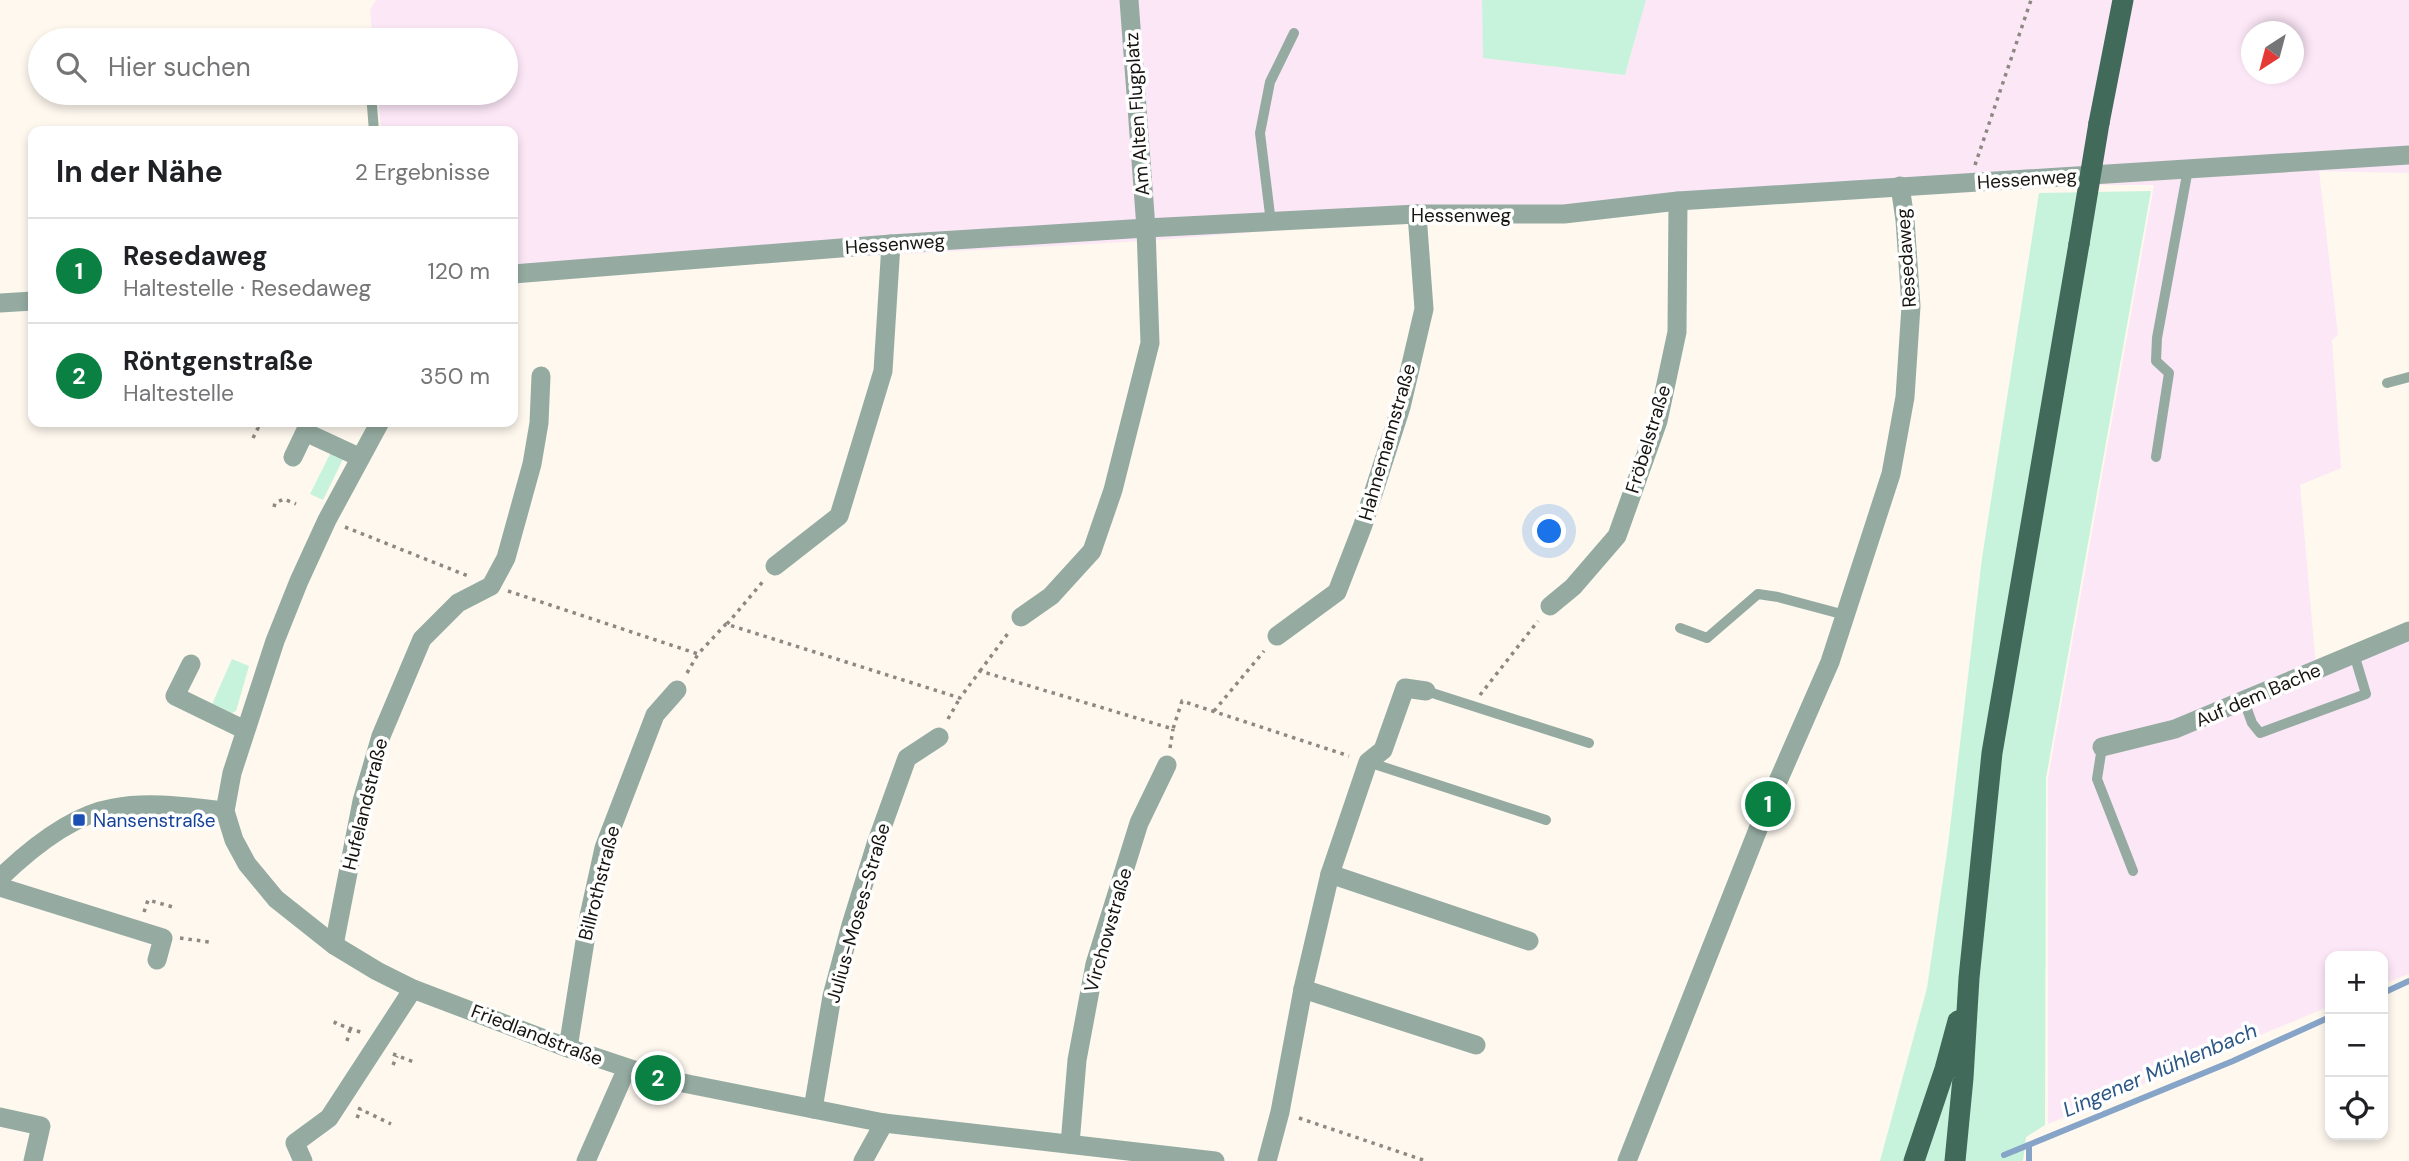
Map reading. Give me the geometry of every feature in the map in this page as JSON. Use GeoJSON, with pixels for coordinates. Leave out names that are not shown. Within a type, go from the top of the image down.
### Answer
{"type":"FeatureCollection","features":[{"type":"Feature","properties":{"kind":"main road"},"geometry":{"type":"LineString","coordinates":[[1955,1161],[1969,978],[1992,753],[2099,123],[2123,0]]}},
{"type":"Feature","properties":{"kind":"main road"},"geometry":{"type":"LineString","coordinates":[[1914,1161],[1945,1069],[1969,978]]}},
{"type":"Feature","properties":{"kind":"street","name":"Am Alten Flugplatz"},"geometry":{"type":"LineString","coordinates":[[1021,617],[1051,596],[1092,551],[1113,490],[1150,343],[1146,228],[1129,0]]}},
{"type":"Feature","properties":{"kind":"street","name":"Hessenweg"},"geometry":{"type":"LineString","coordinates":[[518,274],[891,244],[1146,228],[1418,214],[1564,214],[1678,201],[2409,155]]}},
{"type":"Feature","properties":{"kind":"street","name":"Resedaweg"},"geometry":{"type":"LineString","coordinates":[[1627,1161],[1768,804],[1830,662],[1891,474],[1905,397],[1911,306],[1906,220],[1899,186]]}},
{"type":"Feature","properties":{"kind":"street","name":"Fröbelstraße"},"geometry":{"type":"LineString","coordinates":[[1550,606],[1573,587],[1617,536],[1658,421],[1677,332],[1678,201]]}},
{"type":"Feature","properties":{"kind":"street","name":"Hahnemannstraße"},"geometry":{"type":"LineString","coordinates":[[1277,636],[1337,592],[1363,525],[1401,407],[1424,309],[1418,214]]}},
{"type":"Feature","properties":{"kind":"street"},"geometry":{"type":"LineString","coordinates":[[775,566],[839,516],[883,371],[891,244]]}},
{"type":"Feature","properties":{"kind":"street"},"geometry":{"type":"LineString","coordinates":[[0,303],[28,301]]}},
{"type":"Feature","properties":{"kind":"street"},"geometry":{"type":"LineString","coordinates":[[491,586],[506,558],[532,464],[539,423],[541,376]]}},
{"type":"Feature","properties":{"kind":"street","name":"Friedlandstraße"},"geometry":{"type":"LineString","coordinates":[[377,427],[327,520],[275,641],[232,773],[225,811],[234,840],[247,864],[276,899],[334,945],[413,989],[568,1048],[658,1078],[884,1124],[1070,1144],[1155,1157],[1215,1161]]}},
{"type":"Feature","properties":{"kind":"street"},"geometry":{"type":"LineString","coordinates":[[293,457],[305,432],[359,457]]}},
{"type":"Feature","properties":{"kind":"street","name":"Hufelandstraße"},"geometry":{"type":"LineString","coordinates":[[334,945],[362,802],[381,736],[416,652],[422,639],[458,603],[491,586]]}},
{"type":"Feature","properties":{"kind":"street","name":"Auf dem Bache"},"geometry":{"type":"LineString","coordinates":[[2102,747],[2175,729],[2409,631]]}},
{"type":"Feature","properties":{"kind":"street"},"geometry":{"type":"LineString","coordinates":[[191,664],[175,696],[245,730]]}},
{"type":"Feature","properties":{"kind":"street"},"geometry":{"type":"LineString","coordinates":[[1267,1161],[1280,1112],[1303,989],[1329,874],[1368,762],[1383,750],[1405,688],[1426,691]]}},
{"type":"Feature","properties":{"kind":"street","name":"Billrothstraße"},"geometry":{"type":"LineString","coordinates":[[568,1048],[589,916],[604,848],[655,715],[677,690]]}},
{"type":"Feature","properties":{"kind":"street","name":"Julius-Moses-Straße"},"geometry":{"type":"LineString","coordinates":[[813,1109],[832,996],[876,844],[907,758],[939,737]]}},
{"type":"Feature","properties":{"kind":"street","name":"Virchowstraße"},"geometry":{"type":"LineString","coordinates":[[1070,1144],[1077,1060],[1095,964],[1139,823],[1167,765]]}},
{"type":"Feature","properties":{"kind":"street"},"geometry":{"type":"LineString","coordinates":[[0,878],[38,846],[79,820],[111,808],[147,804],[225,811]]}},
{"type":"Feature","properties":{"kind":"street"},"geometry":{"type":"LineString","coordinates":[[1329,874],[1529,941]]}},
{"type":"Feature","properties":{"kind":"street"},"geometry":{"type":"LineString","coordinates":[[0,887],[163,938],[157,960]]}},
{"type":"Feature","properties":{"kind":"street"},"geometry":{"type":"LineString","coordinates":[[303,1161],[295,1143],[329,1118],[413,989]]}},
{"type":"Feature","properties":{"kind":"street"},"geometry":{"type":"LineString","coordinates":[[1303,989],[1476,1045]]}},
{"type":"Feature","properties":{"kind":"street"},"geometry":{"type":"LineString","coordinates":[[586,1161],[627,1068]]}},
{"type":"Feature","properties":{"kind":"street"},"geometry":{"type":"LineString","coordinates":[[0,1117],[41,1126],[33,1161]]}},
{"type":"Feature","properties":{"kind":"street"},"geometry":{"type":"LineString","coordinates":[[863,1161],[884,1124]]}},
{"type":"Feature","properties":{"kind":"lane"},"geometry":{"type":"LineString","coordinates":[[1271,223],[1260,133],[1269,82],[1294,33]]}},
{"type":"Feature","properties":{"kind":"lane"},"geometry":{"type":"LineString","coordinates":[[372,105],[374,126]]}},
{"type":"Feature","properties":{"kind":"lane"},"geometry":{"type":"LineString","coordinates":[[2157,457],[2169,373],[2156,360],[2157,338],[2188,169]]}},
{"type":"Feature","properties":{"kind":"lane"},"geometry":{"type":"LineString","coordinates":[[2387,383],[2409,377]]}},
{"type":"Feature","properties":{"kind":"lane"},"geometry":{"type":"LineString","coordinates":[[1680,628],[1707,638],[1758,594],[1845,615]]}},
{"type":"Feature","properties":{"kind":"lane"},"geometry":{"type":"LineString","coordinates":[[2244,701],[2252,723],[2260,733],[2366,694],[2354,654]]}},
{"type":"Feature","properties":{"kind":"lane"},"geometry":{"type":"LineString","coordinates":[[1426,691],[1589,743]]}},
{"type":"Feature","properties":{"kind":"lane"},"geometry":{"type":"LineString","coordinates":[[2102,747],[2097,779],[2133,872]]}},
{"type":"Feature","properties":{"kind":"lane"},"geometry":{"type":"LineString","coordinates":[[1368,762],[1546,820]]}},
{"type":"Feature","properties":{"kind":"path"},"geometry":{"type":"LineString","coordinates":[[1970,184],[1975,161],[2031,0]]}},
{"type":"Feature","properties":{"kind":"path"},"geometry":{"type":"LineString","coordinates":[[253,438],[256,427]]}},
{"type":"Feature","properties":{"kind":"path"},"geometry":{"type":"LineString","coordinates":[[274,507],[275,503],[284,499],[296,505]]}},
{"type":"Feature","properties":{"kind":"path"},"geometry":{"type":"LineString","coordinates":[[327,520],[491,586],[698,654],[775,566]]}},
{"type":"Feature","properties":{"kind":"path"},"geometry":{"type":"LineString","coordinates":[[1473,705],[1550,606]]}},
{"type":"Feature","properties":{"kind":"path"},"geometry":{"type":"LineString","coordinates":[[939,737],[960,698],[1021,617]]}},
{"type":"Feature","properties":{"kind":"path"},"geometry":{"type":"LineString","coordinates":[[726,624],[960,698]]}},
{"type":"Feature","properties":{"kind":"path"},"geometry":{"type":"LineString","coordinates":[[1214,711],[1277,636]]}},
{"type":"Feature","properties":{"kind":"path"},"geometry":{"type":"LineString","coordinates":[[980,671],[1173,729],[1182,701],[1368,762]]}},
{"type":"Feature","properties":{"kind":"path"},"geometry":{"type":"LineString","coordinates":[[138,930],[148,900],[173,907]]}},
{"type":"Feature","properties":{"kind":"path"},"geometry":{"type":"LineString","coordinates":[[176,937],[209,942]]}},
{"type":"Feature","properties":{"kind":"path"},"geometry":{"type":"LineString","coordinates":[[336,1021],[335,1023],[370,1034],[380,1041]]}},
{"type":"Feature","properties":{"kind":"path"},"geometry":{"type":"LineString","coordinates":[[347,1041],[350,1029]]}},
{"type":"Feature","properties":{"kind":"path"},"geometry":{"type":"LineString","coordinates":[[393,1066],[397,1056]]}},
{"type":"Feature","properties":{"kind":"path"},"geometry":{"type":"LineString","coordinates":[[342,1098],[391,1124]]}},
{"type":"Feature","properties":{"kind":"path"},"geometry":{"type":"LineString","coordinates":[[357,1118],[361,1109]]}},
{"type":"Feature","properties":{"kind":"path"},"geometry":{"type":"LineString","coordinates":[[1280,1112],[1426,1161]]}},
{"type":"Feature","properties":{"kind":"shaded area"},"geometry":{"type":"Polygon","coordinates":[[[376,0],[1482,0],[1484,58],[1625,75],[1646,0],[2409,0],[2409,173],[2319,171],[2338,335],[2332,340],[2341,468],[2300,485],[2316,667],[2409,629],[2409,974],[2388,982],[2388,951],[2325,951],[2325,1008],[2048,1124],[2048,778],[2154,185],[2034,185],[1306,228],[1144,241],[518,275],[518,126],[381,126],[379,105],[518,105],[518,28],[372,28],[370,10],[376,0]]]}},
{"type":"Feature","properties":{"kind":"green space"},"geometry":{"type":"Polygon","coordinates":[[[1482,0],[1646,0],[1625,75],[1483,58],[1482,0]]]}},
{"type":"Feature","properties":{"kind":"green space"},"geometry":{"type":"Polygon","coordinates":[[[2151,191],[2046,778],[2045,1125],[2026,1137],[2023,1161],[1880,1161],[1927,988],[1948,845],[1982,558],[2039,193],[2151,191]]]}},
{"type":"Feature","properties":{"kind":"green space"},"geometry":{"type":"Polygon","coordinates":[[[331,452],[343,459],[323,500],[310,494],[331,452]]]}},
{"type":"Feature","properties":{"kind":"green space"},"geometry":{"type":"Polygon","coordinates":[[[232,659],[249,666],[236,711],[232,713],[213,702],[232,659]]]}},
{"type":"Feature","properties":{"kind":"waterway","name":"Lingener Mühlenbach"},"geometry":{"type":"LineString","coordinates":[[2388,991],[2409,981]]}},
{"type":"Feature","properties":{"kind":"waterway","name":"Lingener Mühlenbach"},"geometry":{"type":"LineString","coordinates":[[2004,1155],[2233,1061],[2325,1019]]}},
{"type":"Feature","properties":{"kind":"waterway"},"geometry":{"type":"LineString","coordinates":[[2029,1145],[2029,1161]]}},
{"type":"Feature","properties":{"kind":"place","name":"Resedaweg"},"geometry":{"type":"Point","coordinates":[1768,804]}},
{"type":"Feature","properties":{"kind":"place","name":"Nansenstraße"},"geometry":{"type":"Point","coordinates":[79,820]}},
{"type":"Feature","properties":{"kind":"place","name":"Röntgenstraße"},"geometry":{"type":"Point","coordinates":[658,1078]}}]}
